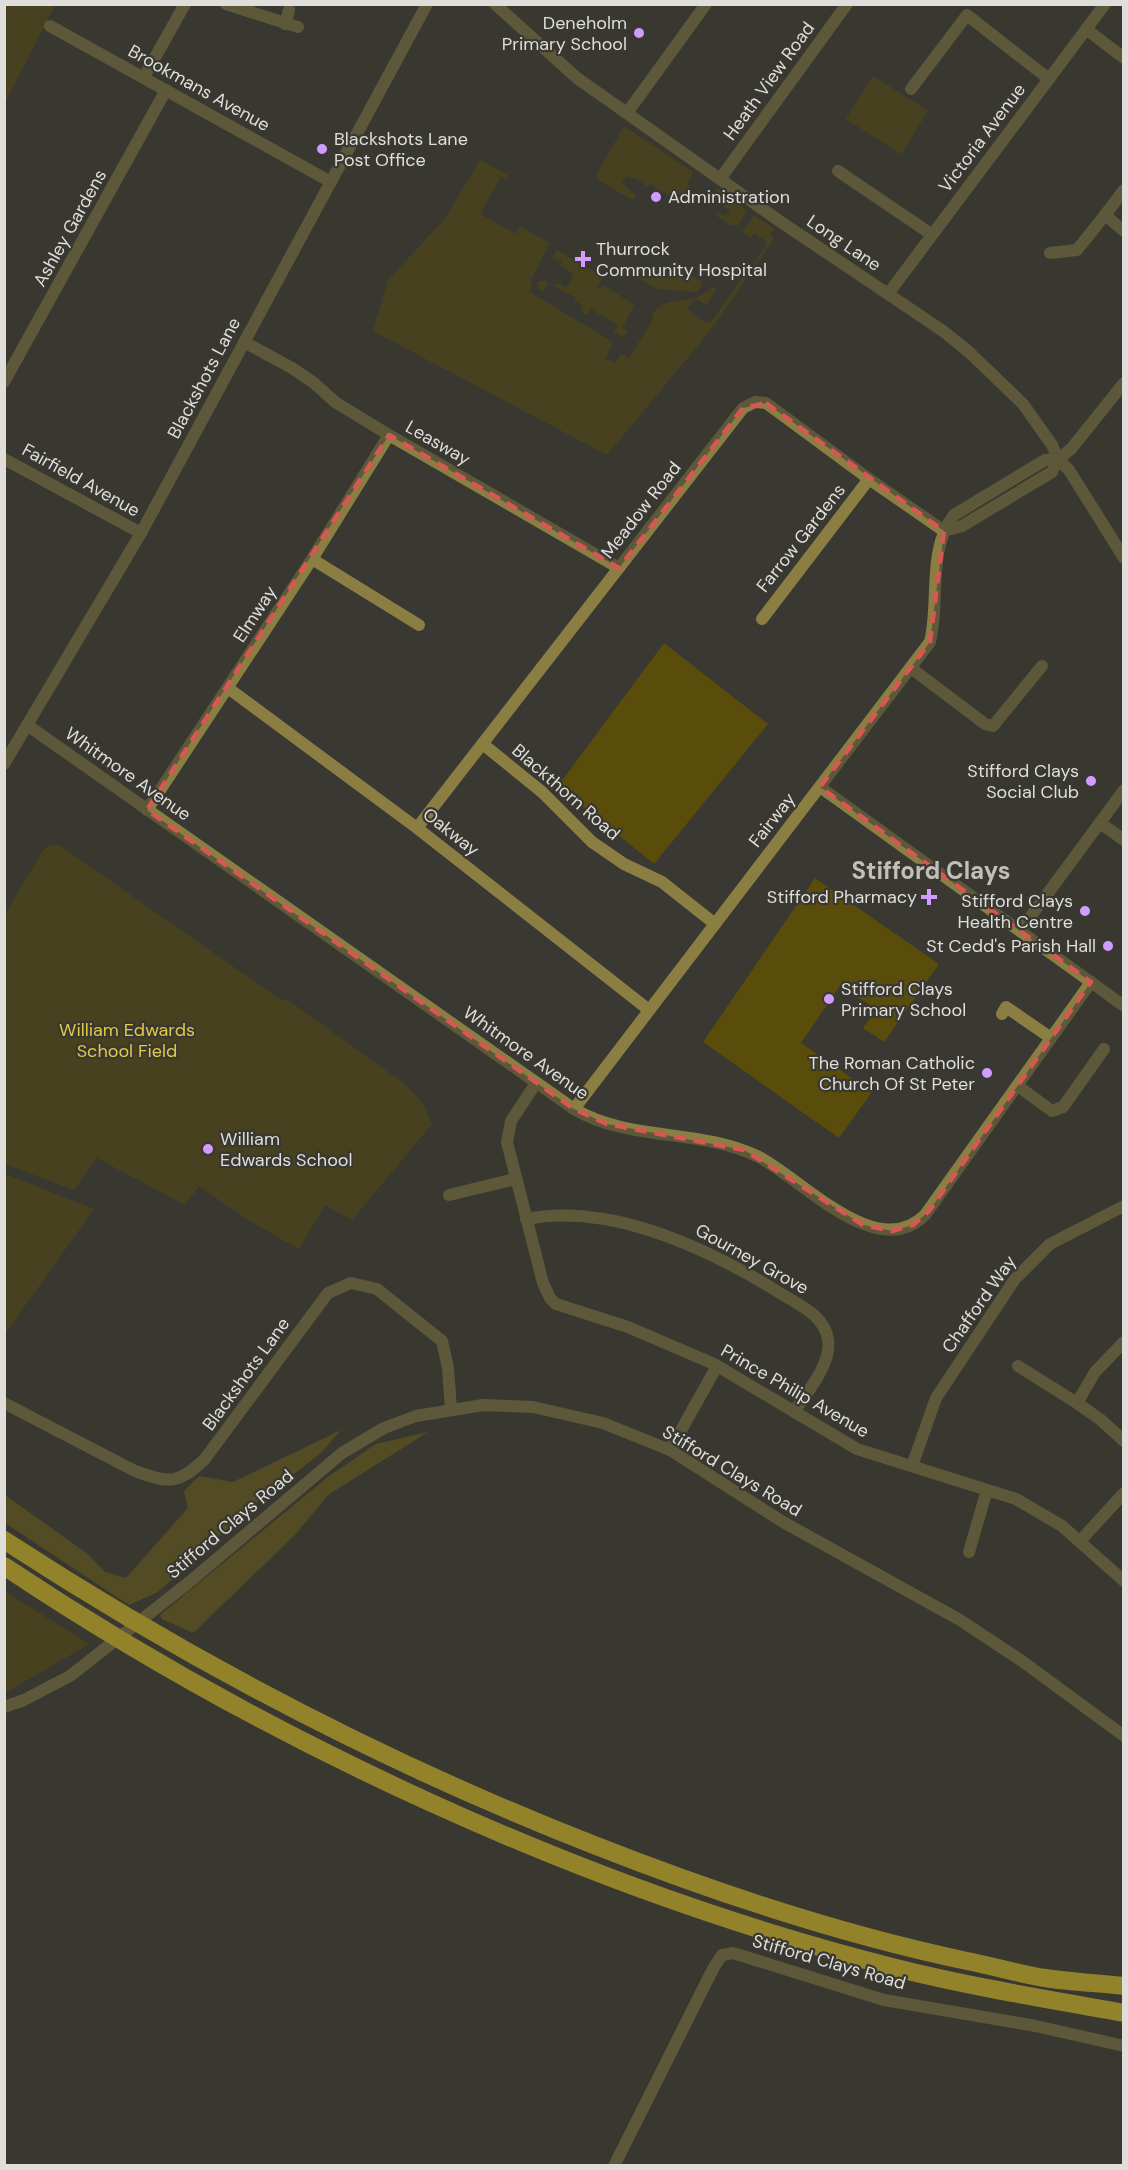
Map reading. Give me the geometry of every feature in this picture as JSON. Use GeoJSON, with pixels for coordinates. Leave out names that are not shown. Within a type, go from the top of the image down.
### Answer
{"type":"FeatureCollection","features":[{"type":"Feature","properties":{"kind":"highway"},"geometry":{"type":"LineString","coordinates":[[4,1540],[125,1617],[265,1695],[392,1759],[512,1813],[638,1863],[839,1930],[1043,1977],[1124,1986]]}},
{"type":"Feature","properties":{"kind":"highway"},"geometry":{"type":"LineString","coordinates":[[4,1566],[125,1641],[272,1723],[368,1772],[561,1857],[670,1899],[790,1939],[897,1969],[1124,2013]]}},
{"type":"Feature","properties":{"kind":"highway"},"geometry":{"type":"LineString","coordinates":[[1043,1977],[1124,1976]]}},
{"type":"Feature","properties":{"kind":"highway"},"geometry":{"type":"LineString","coordinates":[[1028,1996],[1124,2008]]}},
{"type":"Feature","properties":{"kind":"street"},"geometry":{"type":"LineString","coordinates":[[144,77],[185,4]]}},
{"type":"Feature","properties":{"kind":"street"},"geometry":{"type":"LineString","coordinates":[[226,4],[298,27]]}},
{"type":"Feature","properties":{"kind":"street","name":"Blackshots Lane"},"geometry":{"type":"LineString","coordinates":[[4,764],[141,533],[427,4]]}},
{"type":"Feature","properties":{"kind":"street","name":"Long Lane"},"geometry":{"type":"LineString","coordinates":[[495,4],[577,78],[943,331],[993,373],[1034,417],[1058,459],[1069,470],[1124,558]]}},
{"type":"Feature","properties":{"kind":"street"},"geometry":{"type":"LineString","coordinates":[[627,113],[706,4]]}},
{"type":"Feature","properties":{"kind":"street","name":"Heath View Road"},"geometry":{"type":"LineString","coordinates":[[720,179],[847,4]]}},
{"type":"Feature","properties":{"kind":"street","name":"Victoria Avenue"},"geometry":{"type":"LineString","coordinates":[[888,294],[1105,4]]}},
{"type":"Feature","properties":{"kind":"street"},"geometry":{"type":"LineString","coordinates":[[285,24],[289,10]]}},
{"type":"Feature","properties":{"kind":"street"},"geometry":{"type":"LineString","coordinates":[[911,89],[967,15],[1050,79]]}},
{"type":"Feature","properties":{"kind":"street","name":"Brookmans Avenue"},"geometry":{"type":"LineString","coordinates":[[50,26],[331,182]]}},
{"type":"Feature","properties":{"kind":"street"},"geometry":{"type":"LineString","coordinates":[[1086,29],[1124,58]]}},
{"type":"Feature","properties":{"kind":"street","name":"Ashley Gardens"},"geometry":{"type":"LineString","coordinates":[[4,382],[166,90]]}},
{"type":"Feature","properties":{"kind":"street"},"geometry":{"type":"LineString","coordinates":[[838,171],[932,234]]}},
{"type":"Feature","properties":{"kind":"street"},"geometry":{"type":"LineString","coordinates":[[1050,253],[1077,250],[1124,190]]}},
{"type":"Feature","properties":{"kind":"street"},"geometry":{"type":"LineString","coordinates":[[1106,215],[1124,231]]}},
{"type":"Feature","properties":{"kind":"street","name":"Leasway"},"geometry":{"type":"LineString","coordinates":[[244,342],[292,368],[314,383],[335,402],[389,435],[619,568]]}},
{"type":"Feature","properties":{"kind":"street"},"geometry":{"type":"LineString","coordinates":[[945,531],[962,526],[1052,472],[1058,459],[1071,449],[1124,383]]}},
{"type":"Feature","properties":{"kind":"street","name":"Meadow Road"},"geometry":{"type":"LineString","coordinates":[[417,828],[484,745],[743,408],[755,402],[766,403],[785,414],[869,479],[945,531]]}},
{"type":"Feature","properties":{"kind":"street","name":"Elmway"},"geometry":{"type":"LineString","coordinates":[[147,810],[312,559],[389,435]]}},
{"type":"Feature","properties":{"kind":"street","name":"Fairfield Avenue"},"geometry":{"type":"LineString","coordinates":[[4,459],[141,533]]}},
{"type":"Feature","properties":{"kind":"street","name":"Farrow Gardens"},"geometry":{"type":"LineString","coordinates":[[762,619],[869,479]]}},
{"type":"Feature","properties":{"kind":"street","name":"Fairway"},"geometry":{"type":"LineString","coordinates":[[573,1109],[930,642],[934,628],[940,546],[945,531]]}},
{"type":"Feature","properties":{"kind":"street"},"geometry":{"type":"LineString","coordinates":[[312,559],[419,625]]}},
{"type":"Feature","properties":{"kind":"street"},"geometry":{"type":"LineString","coordinates":[[911,668],[985,724],[993,726],[1042,666]]}},
{"type":"Feature","properties":{"kind":"street","name":"Oakway"},"geometry":{"type":"LineString","coordinates":[[228,688],[267,714],[417,828],[649,1010]]}},
{"type":"Feature","properties":{"kind":"street","name":"Whitmore Avenue"},"geometry":{"type":"LineString","coordinates":[[27,725],[573,1109],[607,1124],[700,1139],[744,1150],[775,1167],[863,1225],[892,1231],[913,1224],[929,1211],[1091,982]]}},
{"type":"Feature","properties":{"kind":"street","name":"Blackthorn Road"},"geometry":{"type":"LineString","coordinates":[[484,745],[543,792],[592,842],[624,864],[662,882],[715,924]]}},
{"type":"Feature","properties":{"kind":"street"},"geometry":{"type":"LineString","coordinates":[[820,787],[1124,1006]]}},
{"type":"Feature","properties":{"kind":"street"},"geometry":{"type":"LineString","coordinates":[[1020,931],[1124,790]]}},
{"type":"Feature","properties":{"kind":"street"},"geometry":{"type":"LineString","coordinates":[[1100,823],[1124,840]]}},
{"type":"Feature","properties":{"kind":"street"},"geometry":{"type":"LineString","coordinates":[[1002,1014],[1006,1007],[1051,1038]]}},
{"type":"Feature","properties":{"kind":"street"},"geometry":{"type":"LineString","coordinates":[[1018,1086],[1052,1111],[1063,1107],[1104,1049]]}},
{"type":"Feature","properties":{"kind":"street","name":"Prince Philip Avenue"},"geometry":{"type":"LineString","coordinates":[[536,1083],[516,1113],[508,1131],[507,1142],[543,1283],[550,1298],[556,1304],[677,1346],[717,1366],[857,1449],[1016,1499],[1042,1512],[1080,1541],[1124,1581]]}},
{"type":"Feature","properties":{"kind":"street"},"geometry":{"type":"LineString","coordinates":[[449,1195],[515,1179]]}},
{"type":"Feature","properties":{"kind":"street","name":"Chafford Way"},"geometry":{"type":"LineString","coordinates":[[912,1467],[936,1398],[1015,1279],[1050,1244],[1124,1206]]}},
{"type":"Feature","properties":{"kind":"street","name":"Gourney Grove"},"geometry":{"type":"LineString","coordinates":[[526,1220],[566,1214],[682,1240],[731,1264],[812,1313],[824,1325],[829,1341],[828,1350],[824,1364],[794,1412]]}},
{"type":"Feature","properties":{"kind":"street","name":"Blackshots Lane"},"geometry":{"type":"LineString","coordinates":[[4,1403],[135,1471],[158,1479],[187,1476],[204,1460],[328,1293],[351,1283],[377,1289],[441,1341],[448,1368],[451,1409]]}},
{"type":"Feature","properties":{"kind":"street"},"geometry":{"type":"LineString","coordinates":[[1077,1403],[1095,1372],[1124,1342]]}},
{"type":"Feature","properties":{"kind":"street"},"geometry":{"type":"LineString","coordinates":[[670,1450],[717,1366]]}},
{"type":"Feature","properties":{"kind":"street"},"geometry":{"type":"LineString","coordinates":[[1017,1366],[1077,1403],[1101,1420],[1124,1441]]}},
{"type":"Feature","properties":{"kind":"street","name":"Stifford Clays Road"},"geometry":{"type":"LineString","coordinates":[[4,1707],[24,1700],[70,1676],[187,1584],[342,1453],[384,1428],[416,1416],[483,1405],[533,1407],[603,1423],[670,1450],[863,1569],[960,1620],[1030,1667],[1124,1736]]}},
{"type":"Feature","properties":{"kind":"street"},"geometry":{"type":"LineString","coordinates":[[969,1552],[987,1490]]}},
{"type":"Feature","properties":{"kind":"street"},"geometry":{"type":"LineString","coordinates":[[1080,1541],[1124,1494]]}},
{"type":"Feature","properties":{"kind":"street","name":"Stifford Clays Road"},"geometry":{"type":"LineString","coordinates":[[614,2166],[722,1955],[733,1953],[884,2000],[1036,2026],[1124,2046]]}},
{"type":"Feature","properties":{"kind":"highlighted area"},"geometry":{"type":"Polygon","coordinates":[[[766,403],[944,531],[930,642],[820,787],[1091,982],[929,1211],[913,1225],[892,1231],[863,1225],[744,1150],[607,1124],[574,1109],[147,810],[389,435],[619,568],[743,408],[766,403]]]}},
{"type":"Feature","properties":{"kind":"green space"},"geometry":{"type":"Polygon","coordinates":[[[5,5],[55,5],[5,103],[5,5]]]}},
{"type":"Feature","properties":{"kind":"green space"},"geometry":{"type":"Polygon","coordinates":[[[873,76],[928,111],[901,154],[846,119],[873,76]]]}},
{"type":"Feature","properties":{"kind":"green space"},"geometry":{"type":"Polygon","coordinates":[[[624,126],[693,172],[687,184],[690,187],[679,202],[650,184],[648,187],[634,177],[632,179],[626,176],[622,183],[636,195],[633,200],[598,180],[596,176],[624,126]]]}},
{"type":"Feature","properties":{"kind":"green space"},"geometry":{"type":"Polygon","coordinates":[[[480,160],[508,175],[506,179],[501,177],[480,214],[516,234],[520,226],[549,243],[531,280],[531,293],[613,342],[605,360],[608,362],[610,360],[616,363],[621,354],[629,358],[654,318],[651,316],[661,306],[700,296],[712,287],[717,289],[706,305],[696,298],[687,309],[705,323],[712,321],[742,278],[731,269],[736,264],[744,269],[748,263],[753,266],[767,242],[754,233],[751,237],[742,233],[754,215],[775,229],[770,235],[774,239],[709,332],[607,455],[373,331],[388,280],[444,220],[480,160]]]}},
{"type":"Feature","properties":{"kind":"green space"},"geometry":{"type":"Polygon","coordinates":[[[717,188],[747,211],[738,225],[732,226],[718,217],[717,212],[726,217],[730,210],[711,199],[717,188]]]}},
{"type":"Feature","properties":{"kind":"green space"},"geometry":{"type":"Polygon","coordinates":[[[557,250],[603,277],[595,290],[605,286],[634,305],[622,328],[629,332],[622,337],[614,332],[618,325],[591,309],[587,315],[581,312],[584,306],[575,301],[576,298],[548,283],[542,291],[538,288],[538,281],[545,281],[556,286],[558,283],[566,288],[574,274],[560,265],[562,261],[552,258],[557,250]]]}},
{"type":"Feature","properties":{"kind":"green space"},"geometry":{"type":"Polygon","coordinates":[[[675,266],[703,282],[697,292],[657,289],[636,276],[641,268],[665,278],[675,266]]]}},
{"type":"Feature","properties":{"kind":"green space"},"geometry":{"type":"Polygon","coordinates":[[[664,643],[768,724],[654,864],[558,786],[664,643]]]}},
{"type":"Feature","properties":{"kind":"green space","name":"William Edwards School Field"},"geometry":{"type":"Polygon","coordinates":[[[51,844],[59,845],[281,1000],[288,1000],[405,1084],[422,1102],[432,1124],[352,1220],[325,1205],[299,1249],[248,1220],[199,1186],[185,1205],[97,1158],[74,1190],[5,1164],[5,914],[42,852],[51,844]]]}},
{"type":"Feature","properties":{"kind":"green space"},"geometry":{"type":"Polygon","coordinates":[[[815,878],[939,964],[884,1042],[863,1028],[876,1009],[840,986],[801,1043],[872,1092],[839,1138],[703,1042],[815,878]]]}},
{"type":"Feature","properties":{"kind":"green space"},"geometry":{"type":"Polygon","coordinates":[[[5,1174],[94,1209],[5,1334],[5,1174]]]}},
{"type":"Feature","properties":{"kind":"green space"},"geometry":{"type":"Polygon","coordinates":[[[4,1591],[89,1644],[5,1693],[4,1693],[4,1591]]]}},
{"type":"Feature","properties":{"kind":"shaded area"},"geometry":{"type":"Polygon","coordinates":[[[341,1430],[321,1453],[255,1504],[158,1592],[129,1605],[5,1523],[5,1495],[88,1554],[105,1572],[126,1578],[188,1508],[184,1491],[199,1476],[233,1482],[341,1430]]]}},
{"type":"Feature","properties":{"kind":"shaded area"},"geometry":{"type":"Polygon","coordinates":[[[428,1432],[328,1495],[295,1535],[193,1633],[162,1619],[160,1615],[329,1476],[376,1444],[428,1432]]]}},
{"type":"Feature","properties":{"kind":"place","name":"Deneholm Primary School"},"geometry":{"type":"Point","coordinates":[639,33]}},
{"type":"Feature","properties":{"kind":"place","name":"Blackshots Lane Post Office"},"geometry":{"type":"Point","coordinates":[322,149]}},
{"type":"Feature","properties":{"kind":"place","name":"Administration"},"geometry":{"type":"Point","coordinates":[656,197]}},
{"type":"Feature","properties":{"kind":"place","name":"Thurrock Community Hospital"},"geometry":{"type":"Point","coordinates":[583,259]}},
{"type":"Feature","properties":{"kind":"place","name":"Stifford Clays Social Club"},"geometry":{"type":"Point","coordinates":[1091,781]}},
{"type":"Feature","properties":{"kind":"place","name":"Stifford Pharmacy"},"geometry":{"type":"Point","coordinates":[929,897]}},
{"type":"Feature","properties":{"kind":"place","name":"Stifford Clays Health Centre"},"geometry":{"type":"Point","coordinates":[1085,911]}},
{"type":"Feature","properties":{"kind":"place","name":"St Cedd's Parish Hall"},"geometry":{"type":"Point","coordinates":[1108,946]}},
{"type":"Feature","properties":{"kind":"place","name":"Stifford Clays Primary School"},"geometry":{"type":"Point","coordinates":[829,999]}},
{"type":"Feature","properties":{"kind":"place","name":"The Roman Catholic Church Of St Peter"},"geometry":{"type":"Point","coordinates":[987,1073]}},
{"type":"Feature","properties":{"kind":"place","name":"William Edwards School"},"geometry":{"type":"Point","coordinates":[208,1149]}},
{"type":"Feature","properties":{"kind":"district","name":"Stifford Clays"},"geometry":{"type":"Point","coordinates":[931,870]}}]}
